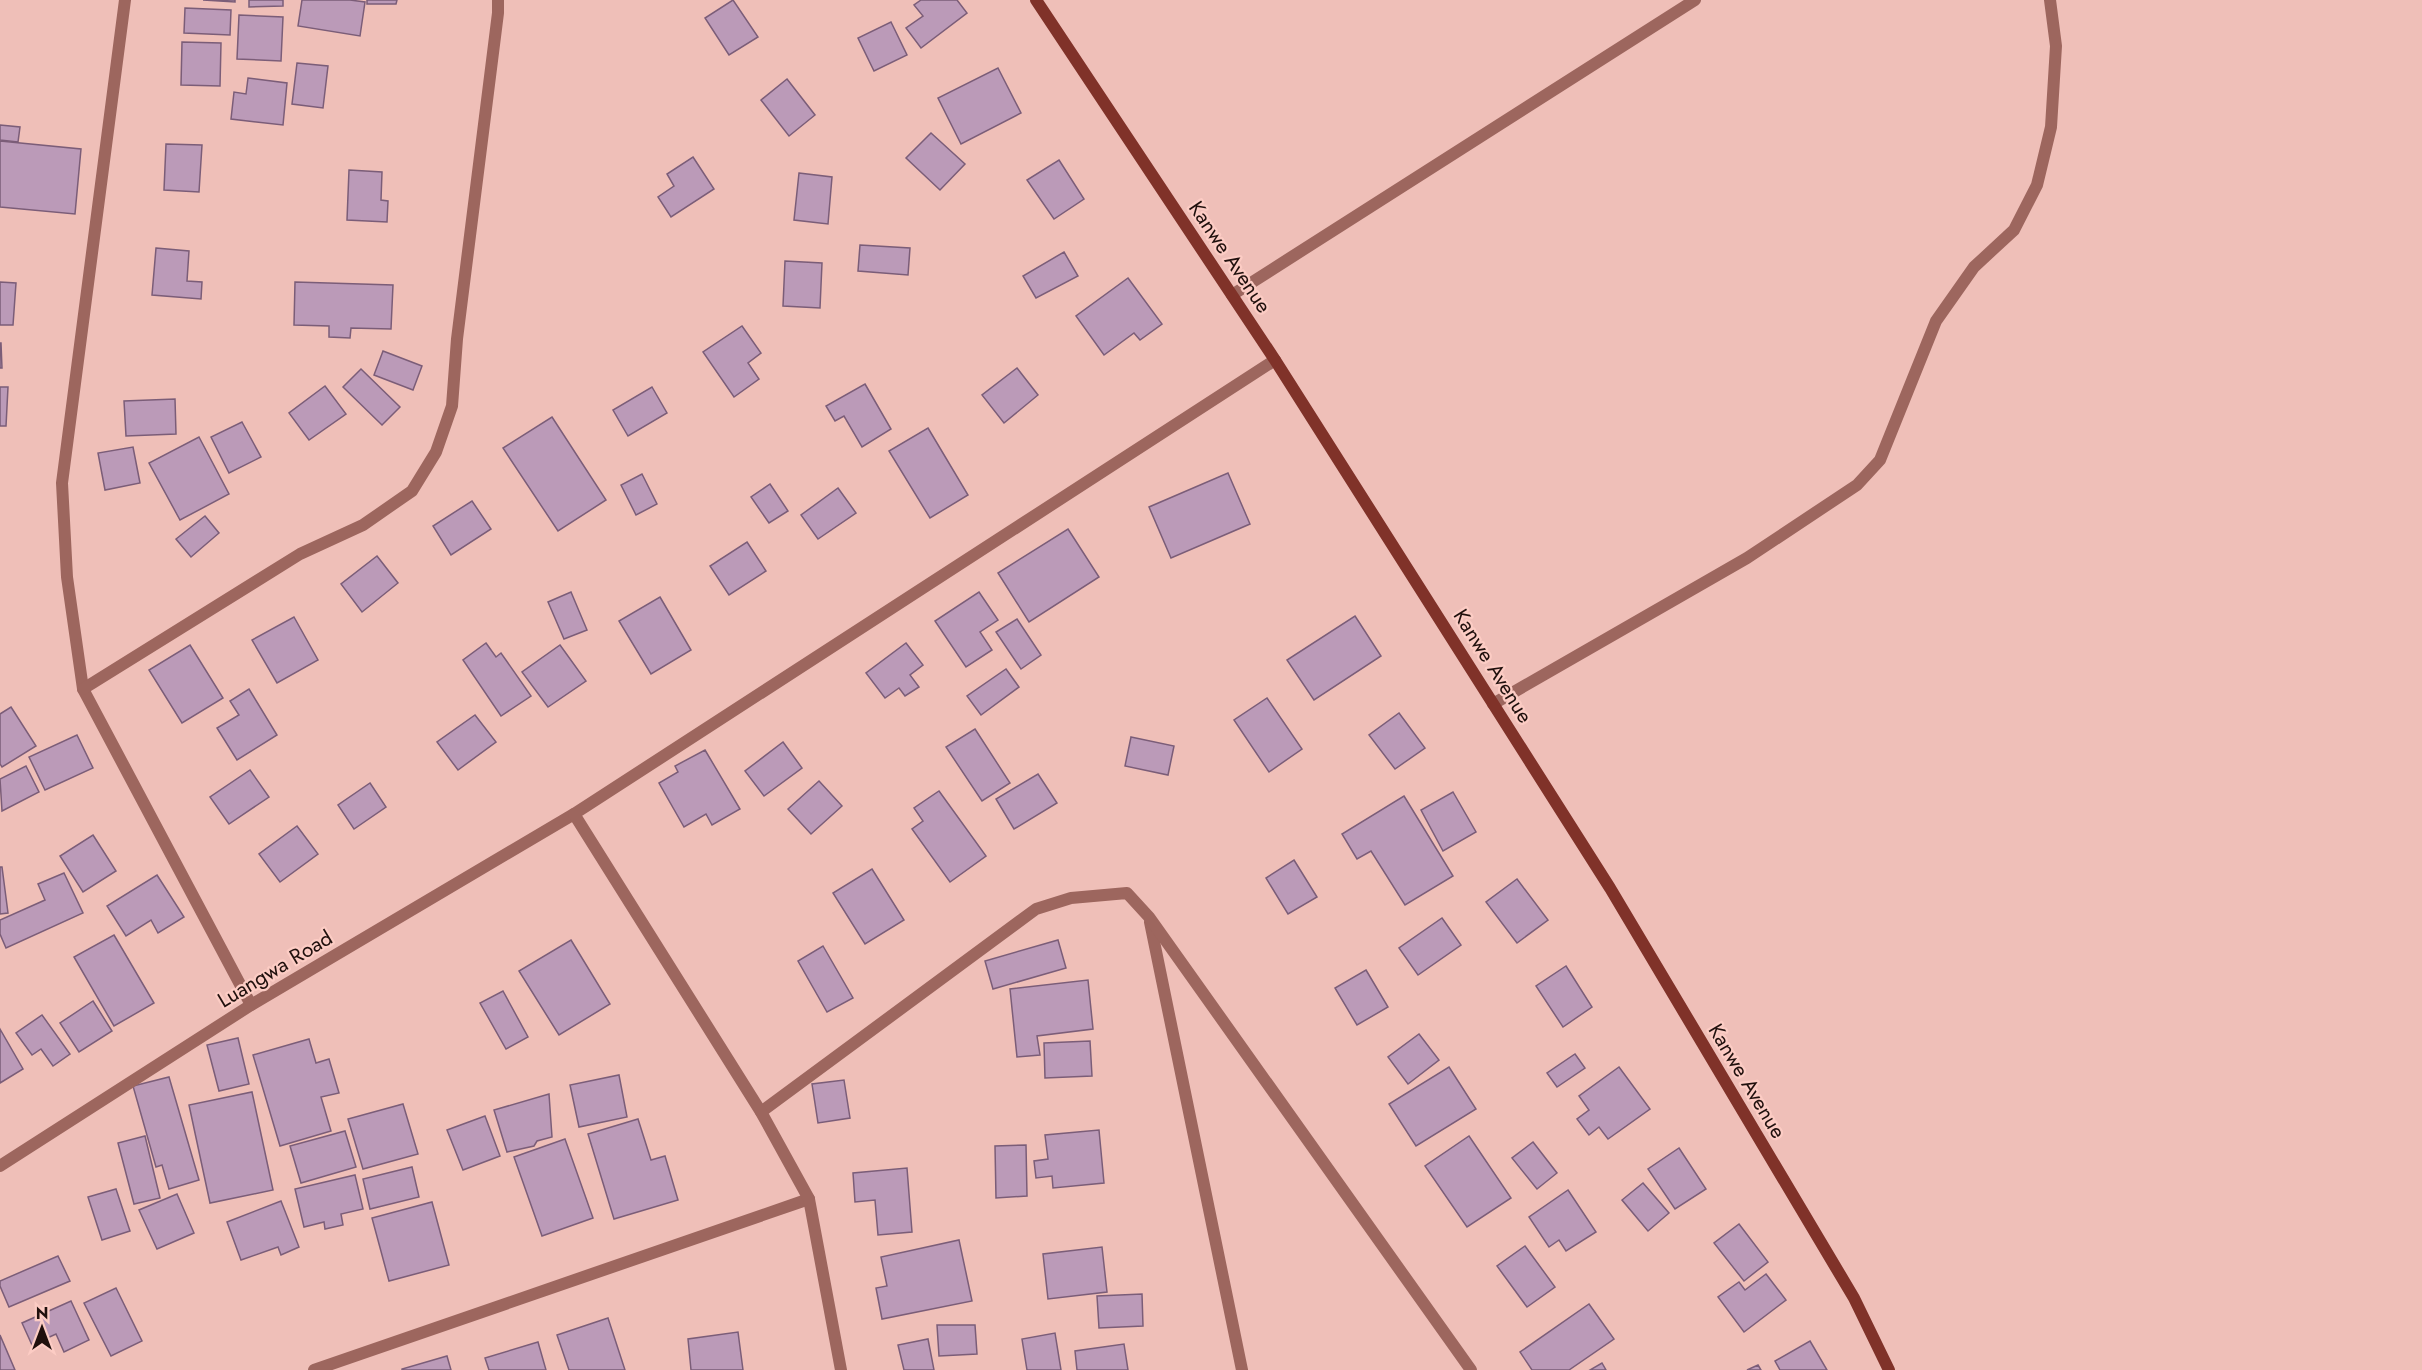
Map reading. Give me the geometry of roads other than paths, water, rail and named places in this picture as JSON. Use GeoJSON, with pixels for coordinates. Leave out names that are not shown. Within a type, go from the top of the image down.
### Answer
{"type":"FeatureCollection","features":[{"type":"Feature","properties":{"kind":"main road","name":"Kanwe Avenue"},"geometry":{"type":"LineString","coordinates":[[1036,0],[1275,360],[1610,888],[1854,1298],[1889,1370]]}},
{"type":"Feature","properties":{"kind":"street"},"geometry":{"type":"LineString","coordinates":[[124,0],[62,483],[67,577],[83,689],[251,1005]]}},
{"type":"Feature","properties":{"kind":"street"},"geometry":{"type":"LineString","coordinates":[[83,689],[300,554],[363,525],[412,490],[436,452],[452,406],[498,0]]}},
{"type":"Feature","properties":{"kind":"street"},"geometry":{"type":"LineString","coordinates":[[1232,295],[1695,0]]}},
{"type":"Feature","properties":{"kind":"street"},"geometry":{"type":"LineString","coordinates":[[1493,704],[1747,558],[1857,485],[1880,460],[1936,321],[1974,267],[2014,230],[2037,185],[2051,127],[2056,46],[2050,0]]}},
{"type":"Feature","properties":{"kind":"street","name":"Luangwa Road"},"geometry":{"type":"LineString","coordinates":[[0,1166],[251,1005],[574,814],[1275,360]]}},
{"type":"Feature","properties":{"kind":"street"},"geometry":{"type":"LineString","coordinates":[[574,814],[761,1112],[809,1199],[841,1370]]}},
{"type":"Feature","properties":{"kind":"street"},"geometry":{"type":"LineString","coordinates":[[761,1112],[1036,909],[1071,898],[1127,893],[1149,917],[1471,1370]]}},
{"type":"Feature","properties":{"kind":"street"},"geometry":{"type":"LineString","coordinates":[[1149,917],[1242,1370]]}},
{"type":"Feature","properties":{"kind":"street"},"geometry":{"type":"LineString","coordinates":[[314,1370],[809,1199]]}}]}
